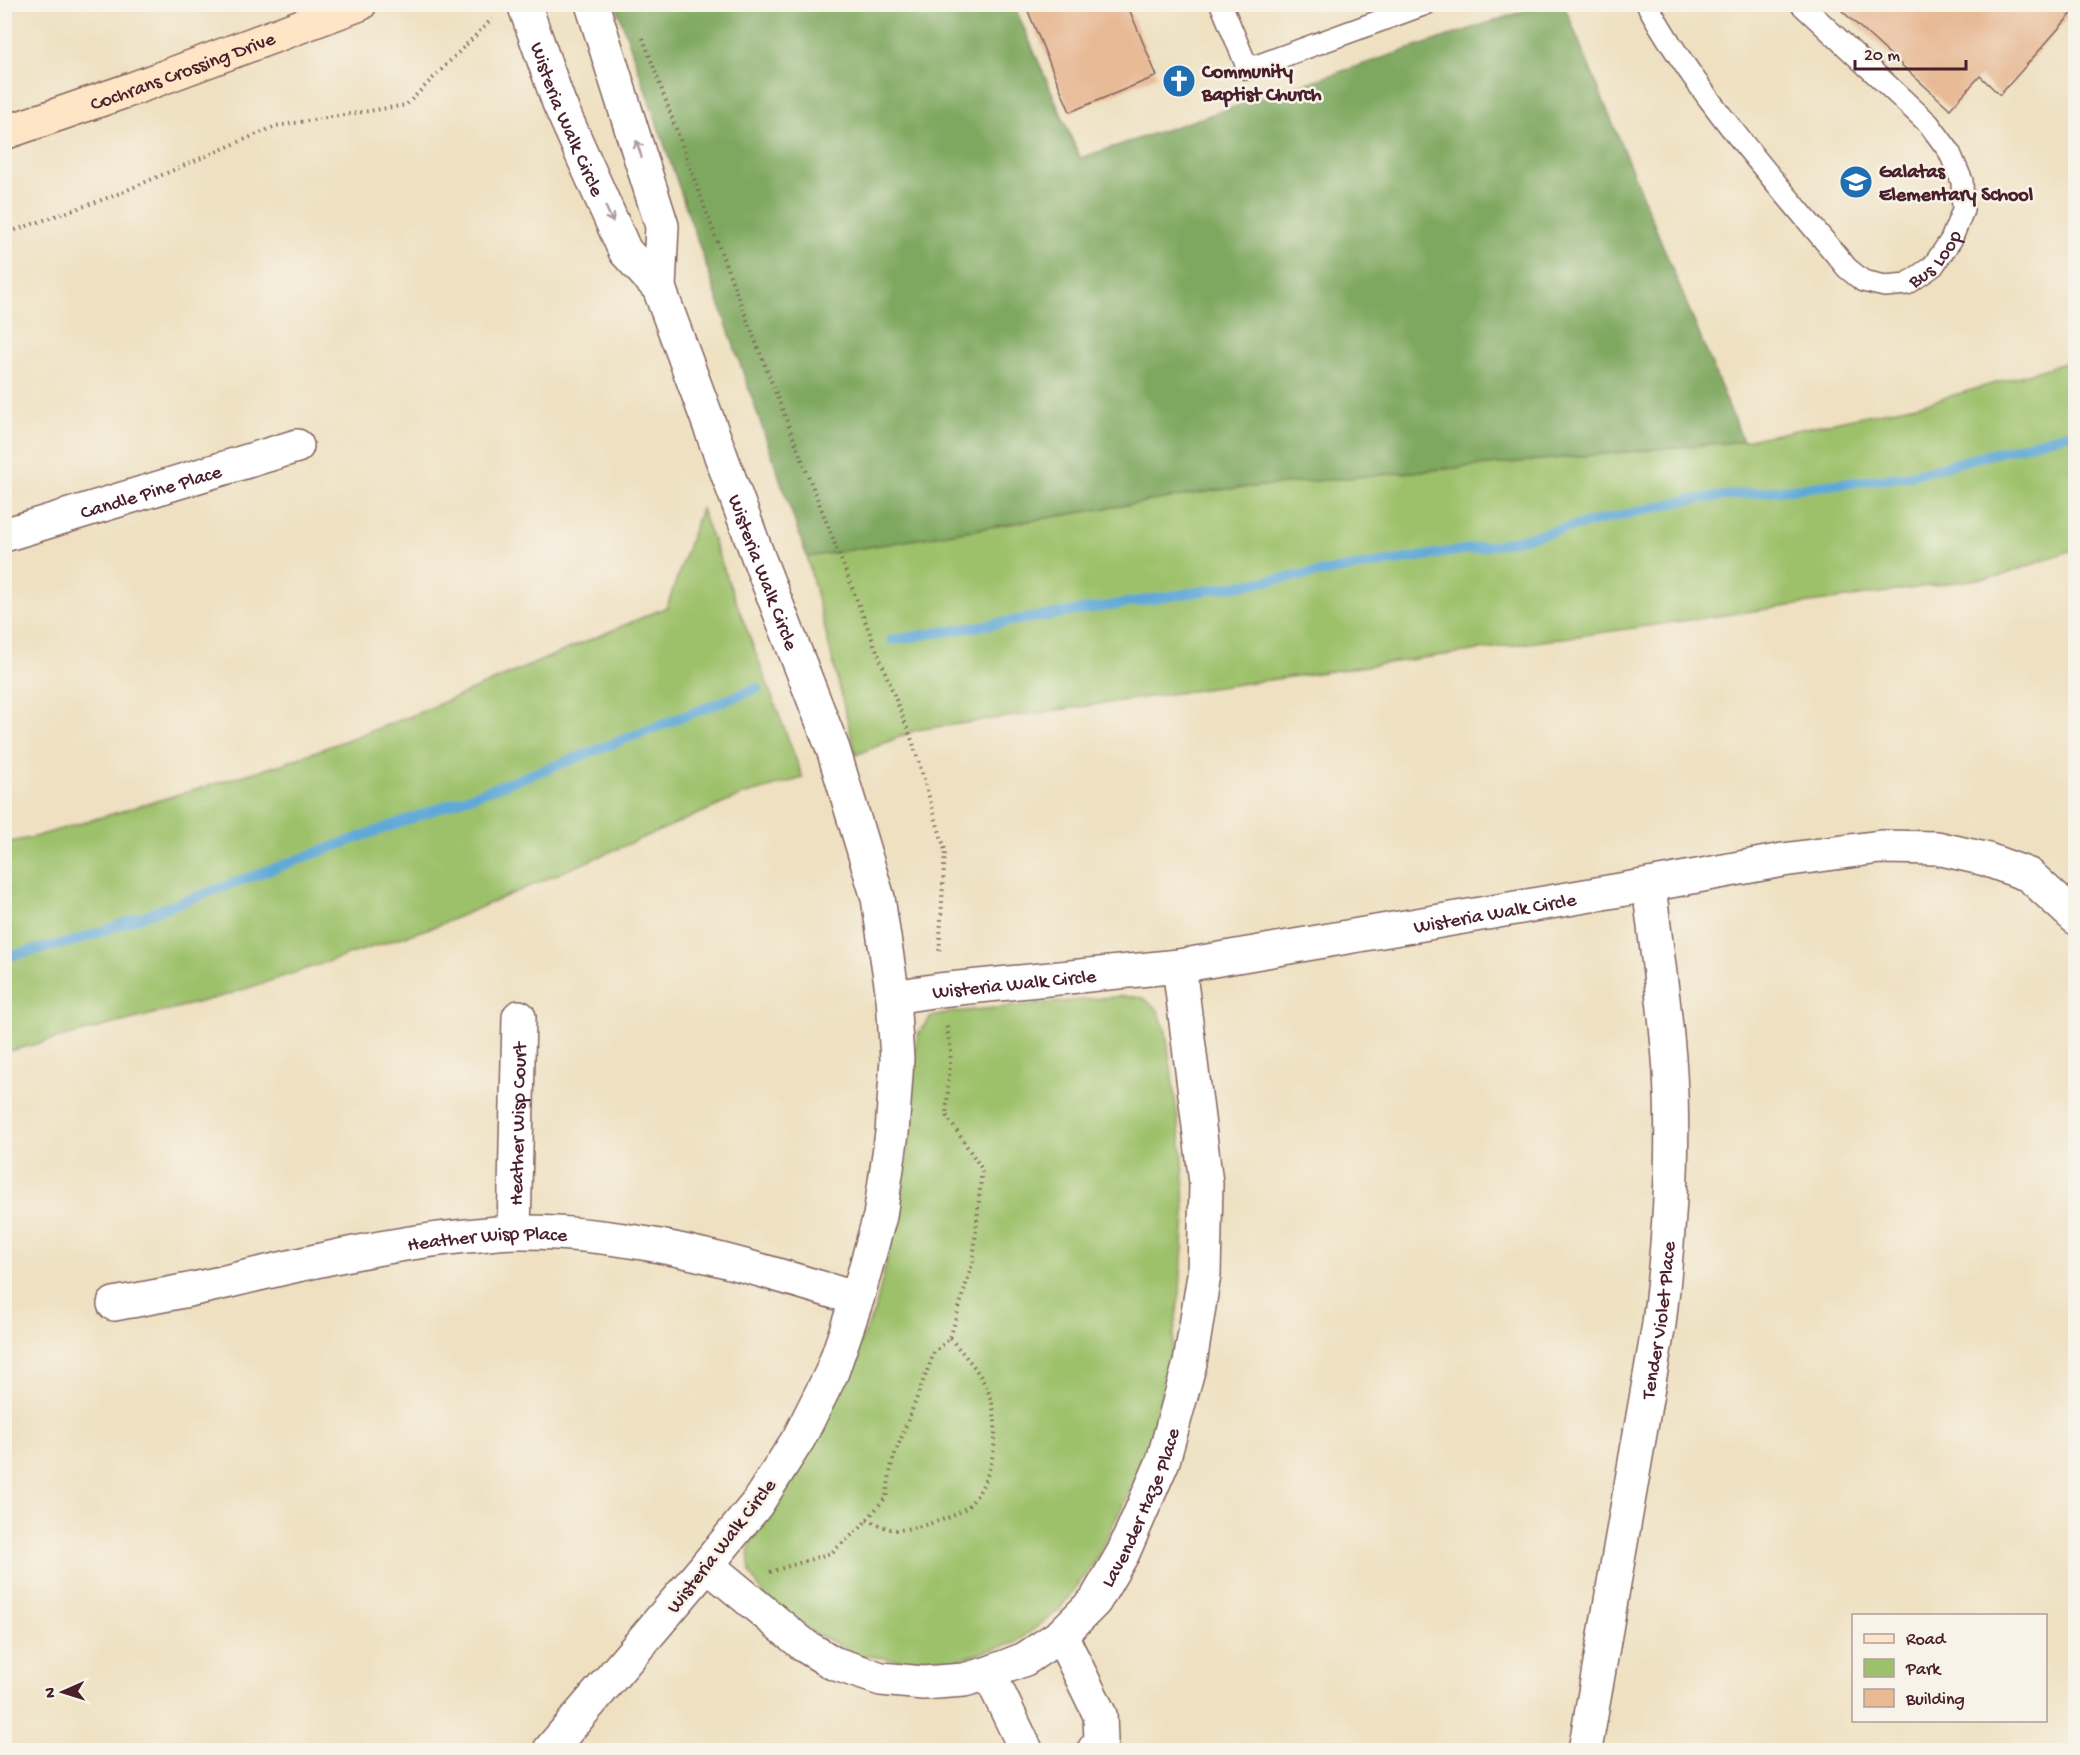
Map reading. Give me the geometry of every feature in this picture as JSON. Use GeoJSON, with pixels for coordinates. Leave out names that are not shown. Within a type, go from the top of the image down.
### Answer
{"type":"FeatureCollection","features":[{"type":"Feature","properties":{"kind":"street","name":"Cochrans Crossing Drive"},"geometry":{"type":"LineString","coordinates":[[4,133],[132,89],[360,4]]}},
{"type":"Feature","properties":{"kind":"street","name":"Wisteria Walk Circle"},"geometry":{"type":"LineString","coordinates":[[592,4],[662,226],[659,288]]}},
{"type":"Feature","properties":{"kind":"street","name":"Wisteria Walk Circle"},"geometry":{"type":"LineString","coordinates":[[512,8],[626,251],[659,288],[759,559],[833,749],[878,898],[893,997],[897,1059],[892,1133],[880,1216],[857,1299],[832,1372],[799,1438],[756,1505],[550,1750]]}},
{"type":"Feature","properties":{"kind":"street","name":"Candle Pine Place"},"geometry":{"type":"LineString","coordinates":[[4,535],[297,446]]}},
{"type":"Feature","properties":{"kind":"street","name":"Wisteria Walk Circle"},"geometry":{"type":"LineString","coordinates":[[893,997],[939,990],[1179,966],[1783,860],[1880,847],[1937,848],[1985,859],[2029,875],[2076,918]]}},
{"type":"Feature","properties":{"kind":"street","name":"Tender Violet Place"},"geometry":{"type":"LineString","coordinates":[[1585,1750],[1659,1324],[1666,1262],[1670,1201],[1670,1072],[1649,885]]}},
{"type":"Feature","properties":{"kind":"street","name":"Lavender Haze Place"},"geometry":{"type":"LineString","coordinates":[[707,1565],[805,1646],[833,1663],[881,1679],[923,1683],[964,1680],[1025,1659],[1061,1635],[1095,1601],[1123,1553],[1163,1461],[1190,1363],[1204,1275],[1206,1183],[1179,966]]}},
{"type":"Feature","properties":{"kind":"street","name":"Heather Wisp Court"},"geometry":{"type":"LineString","coordinates":[[514,1232],[519,1017]]}},
{"type":"Feature","properties":{"kind":"street","name":"Heather Wisp Place"},"geometry":{"type":"LineString","coordinates":[[114,1304],[222,1283],[343,1254],[432,1239],[514,1232],[590,1235],[647,1243],[725,1260],[857,1299]]}},
{"type":"Feature","properties":{"kind":"street"},"geometry":{"type":"LineString","coordinates":[[1061,1635],[1101,1715],[1101,1741],[1094,1750]]}},
{"type":"Feature","properties":{"kind":"street"},"geometry":{"type":"LineString","coordinates":[[988,1673],[1026,1750]]}},
{"type":"Feature","properties":{"kind":"lane"},"geometry":{"type":"LineString","coordinates":[[1221,4],[1248,69],[1426,4]]}},
{"type":"Feature","properties":{"kind":"lane","name":"Bus Loop"},"geometry":{"type":"LineString","coordinates":[[1647,4],[1668,42],[1702,90],[1846,268],[1863,281],[1885,286],[1906,284],[1933,266],[1951,240],[1963,210],[1962,181],[1949,151],[1929,123],[1801,4]]}},
{"type":"Feature","properties":{"kind":"path"},"geometry":{"type":"LineString","coordinates":[[4,234],[113,196],[276,126],[406,105],[512,8]]}},
{"type":"Feature","properties":{"kind":"path"},"geometry":{"type":"LineString","coordinates":[[867,1520],[897,1530],[931,1523],[959,1513],[980,1490],[986,1479],[993,1456],[995,1436],[993,1406],[980,1373],[950,1338]]}},
{"type":"Feature","properties":{"kind":"green space"},"geometry":{"type":"Polygon","coordinates":[[[616,5],[1014,5],[1080,158],[1542,5],[1564,5],[1743,441],[1218,490],[807,557],[616,5]]]}},
{"type":"Feature","properties":{"kind":"green space"},"geometry":{"type":"Polygon","coordinates":[[[2075,360],[2075,549],[2000,576],[916,730],[856,755],[807,557],[1218,490],[1743,441],[1930,402],[2075,360]]]}},
{"type":"Feature","properties":{"kind":"green space"},"geometry":{"type":"Polygon","coordinates":[[[701,509],[803,778],[743,795],[439,925],[227,995],[5,1052],[5,843],[34,837],[282,764],[411,716],[667,607],[701,509]]]}},
{"type":"Feature","properties":{"kind":"green space"},"geometry":{"type":"Polygon","coordinates":[[[1123,996],[1143,998],[1158,1010],[1166,1032],[1183,1158],[1185,1216],[1180,1291],[1171,1353],[1150,1440],[1127,1497],[1093,1565],[1058,1611],[1015,1643],[940,1665],[859,1655],[811,1631],[762,1593],[750,1572],[748,1551],[756,1530],[797,1475],[828,1417],[876,1307],[901,1198],[911,1126],[914,1054],[919,1032],[931,1017],[953,1012],[1123,996]]]}},
{"type":"Feature","properties":{"kind":"building"},"geometry":{"type":"Polygon","coordinates":[[[1025,4],[1127,4],[1157,76],[1070,112],[1025,4]]]}},
{"type":"Feature","properties":{"kind":"building"},"geometry":{"type":"Polygon","coordinates":[[[1848,4],[2068,4],[2075,10],[2000,95],[1980,76],[1950,109],[1842,11],[1848,4]]]}},
{"type":"Feature","properties":{"kind":"waterway"},"geometry":{"type":"LineString","coordinates":[[892,640],[1495,545],[1687,500],[1903,477],[2076,432]]}},
{"type":"Feature","properties":{"kind":"waterway"},"geometry":{"type":"LineString","coordinates":[[4,957],[75,941],[552,767],[758,688]]}},
{"type":"Feature","properties":{"kind":"place","name":"Community Baptist Church"},"geometry":{"type":"Point","coordinates":[1179,81]}},
{"type":"Feature","properties":{"kind":"place","name":"Galatas Elementary School"},"geometry":{"type":"Point","coordinates":[1856,182]}}]}
